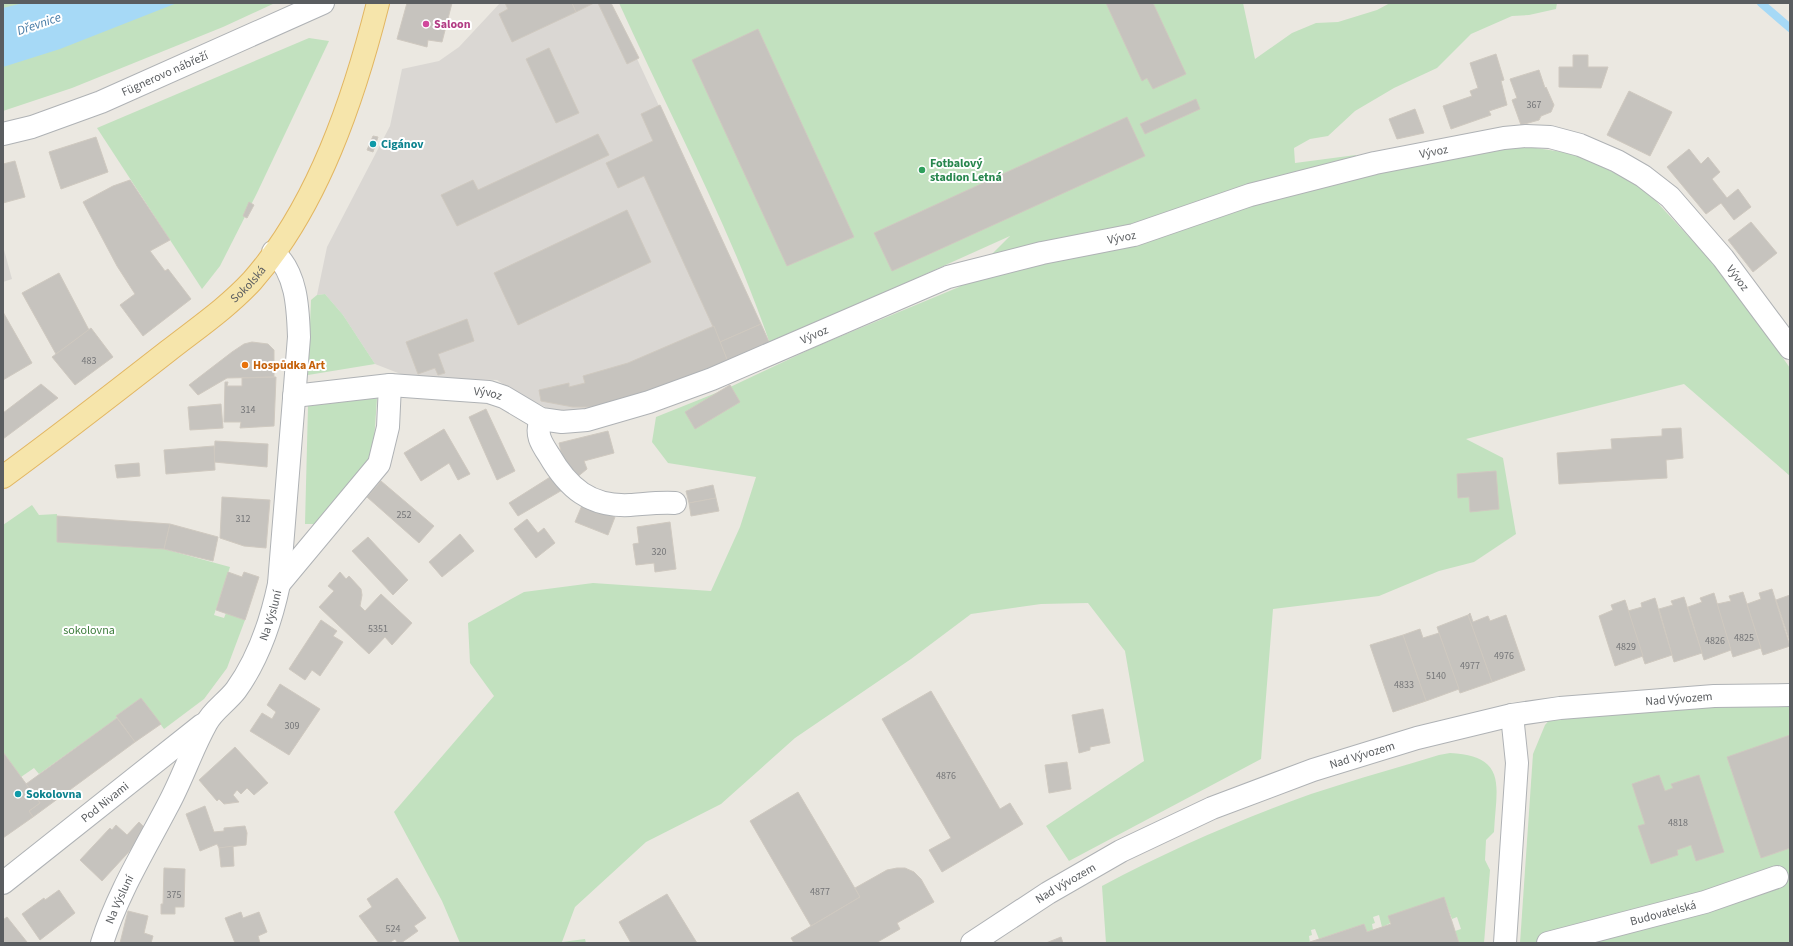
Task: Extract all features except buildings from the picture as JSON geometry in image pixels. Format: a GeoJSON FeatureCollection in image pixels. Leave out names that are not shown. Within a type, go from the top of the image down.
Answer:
{"type":"FeatureCollection","features":[{"type":"Feature","properties":{"kind":"main road","name":"Sokolská"},"geometry":{"type":"LineString","coordinates":[[3,477],[91,412],[236,297],[274,252],[297,216],[318,175],[342,119],[362,59],[378,3]]}},
{"type":"Feature","properties":{"kind":"street","name":"Fügnerovo nábřeží"},"geometry":{"type":"LineString","coordinates":[[3,134],[32,127],[100,102],[323,3]]}},
{"type":"Feature","properties":{"kind":"street","name":"Vývoz"},"geometry":{"type":"LineString","coordinates":[[294,396],[390,385],[489,392],[504,397],[542,419],[562,422],[587,420],[649,402],[712,379],[948,277],[1042,253],[1134,235],[1250,195],[1360,167],[1511,137],[1550,137],[1580,145],[1617,161],[1643,176],[1670,197],[1723,258],[1790,348]]}},
{"type":"Feature","properties":{"kind":"street","name":"Na Výsluní"},"geometry":{"type":"LineString","coordinates":[[102,943],[113,912],[168,805],[206,722],[235,690],[252,664],[273,610],[279,584],[299,337],[296,298],[288,271],[274,252]]}},
{"type":"Feature","properties":{"kind":"street"},"geometry":{"type":"LineString","coordinates":[[279,584],[379,464],[388,427],[390,385]]}},
{"type":"Feature","properties":{"kind":"street"},"geometry":{"type":"LineString","coordinates":[[542,419],[538,435],[542,445],[559,473],[570,485],[583,495],[599,502],[628,505],[661,502],[676,503]]}},
{"type":"Feature","properties":{"kind":"street","name":"Nad Vývozem"},"geometry":{"type":"LineString","coordinates":[[972,943],[1048,893],[1121,851],[1212,808],[1313,770],[1417,738],[1512,715],[1560,708],[1714,696],[1790,695]]}},
{"type":"Feature","properties":{"kind":"street"},"geometry":{"type":"LineString","coordinates":[[1505,943],[1517,763],[1512,715]]}},
{"type":"Feature","properties":{"kind":"street","name":"Pod Nivami"},"geometry":{"type":"LineString","coordinates":[[3,883],[206,722]]}},
{"type":"Feature","properties":{"kind":"street","name":"Budovatelská"},"geometry":{"type":"LineString","coordinates":[[1548,943],[1706,902],[1777,877]]}},
{"type":"Feature","properties":{"kind":"shaded area"},"geometry":{"type":"Polygon","coordinates":[[[500,3],[611,3],[770,344],[642,396],[562,415],[520,395],[497,380],[411,378],[375,364],[343,315],[325,294],[317,295],[327,247],[390,126],[402,69],[439,61],[459,47],[500,3]]]}},
{"type":"Feature","properties":{"kind":"shaded area"},"geometry":{"type":"Polygon","coordinates":[[[3,246],[12,279],[3,282],[3,246]]]}},
{"type":"Feature","properties":{"kind":"green space"},"geometry":{"type":"Polygon","coordinates":[[[3,3],[275,3],[223,27],[72,88],[3,111],[3,3]]]}},
{"type":"Feature","properties":{"kind":"green space"},"geometry":{"type":"Polygon","coordinates":[[[619,3],[1243,3],[1255,59],[1292,33],[1316,23],[1338,22],[1377,10],[1390,3],[1557,3],[1556,9],[1529,15],[1512,16],[1471,34],[1437,68],[1394,88],[1355,111],[1328,136],[1310,139],[1294,148],[1295,163],[1356,155],[1350,178],[1515,145],[1576,154],[1643,187],[1725,276],[1790,368],[1790,476],[1684,384],[1466,439],[1503,458],[1516,534],[1474,562],[1439,571],[1379,596],[1273,609],[1261,759],[1069,861],[1046,826],[1144,761],[1125,651],[1088,603],[1041,604],[971,614],[911,659],[795,738],[721,804],[646,842],[575,907],[562,942],[585,939],[586,943],[460,943],[442,901],[394,812],[494,696],[470,663],[468,623],[524,592],[593,583],[711,591],[740,527],[756,477],[668,463],[652,442],[656,417],[726,389],[815,347],[959,287],[1010,236],[770,344],[737,257],[718,214],[619,3]]]}},
{"type":"Feature","properties":{"kind":"green space"},"geometry":{"type":"Polygon","coordinates":[[[309,38],[329,41],[257,193],[220,266],[202,289],[97,128],[309,38]]]}},
{"type":"Feature","properties":{"kind":"green space"},"geometry":{"type":"Polygon","coordinates":[[[325,294],[343,315],[375,364],[308,375],[311,300],[317,295],[325,294]]]}},
{"type":"Feature","properties":{"kind":"green space"},"geometry":{"type":"Polygon","coordinates":[[[377,398],[373,457],[318,524],[305,524],[308,406],[377,398]]]}},
{"type":"Feature","properties":{"kind":"green space","name":"sokolovna"},"geometry":{"type":"Polygon","coordinates":[[[32,505],[39,515],[57,514],[57,541],[164,549],[230,567],[214,615],[224,618],[226,613],[245,620],[227,668],[204,699],[164,729],[141,698],[116,716],[117,718],[39,774],[34,768],[21,777],[3,752],[3,525],[32,505]]]}},
{"type":"Feature","properties":{"kind":"green space"},"geometry":{"type":"Polygon","coordinates":[[[1790,695],[1790,943],[1520,943],[1533,754],[1545,725],[1560,708],[1790,695]]]}},
{"type":"Feature","properties":{"kind":"green space"},"geometry":{"type":"Polygon","coordinates":[[[1450,753],[1469,755],[1482,760],[1490,768],[1495,777],[1497,788],[1494,832],[1486,840],[1485,860],[1490,870],[1484,943],[1459,943],[1455,931],[1461,929],[1457,917],[1452,919],[1444,898],[1382,927],[1379,915],[1373,917],[1375,923],[1372,924],[1373,930],[1367,932],[1364,924],[1319,939],[1315,929],[1311,930],[1312,935],[1309,936],[1310,943],[1106,943],[1102,886],[1179,848],[1284,804],[1343,784],[1450,753]]]}},
{"type":"Feature","properties":{"kind":"water","name":"Dřevnice"},"geometry":{"type":"Polygon","coordinates":[[[23,3],[177,3],[60,49],[3,67],[3,8],[23,3]]]}},
{"type":"Feature","properties":{"kind":"waterway"},"geometry":{"type":"LineString","coordinates":[[1761,3],[1790,28]]}},
{"type":"Feature","properties":{"kind":"place","name":"Saloon"},"geometry":{"type":"Point","coordinates":[426,24]}},
{"type":"Feature","properties":{"kind":"place","name":"Cigánov"},"geometry":{"type":"Point","coordinates":[373,144]}},
{"type":"Feature","properties":{"kind":"place","name":"Fotbalový stadion Letná"},"geometry":{"type":"Point","coordinates":[922,170]}},
{"type":"Feature","properties":{"kind":"place","name":"Hospůdka Art"},"geometry":{"type":"Point","coordinates":[245,365]}},
{"type":"Feature","properties":{"kind":"place","name":"Sokolovna"},"geometry":{"type":"Point","coordinates":[18,794]}}]}
